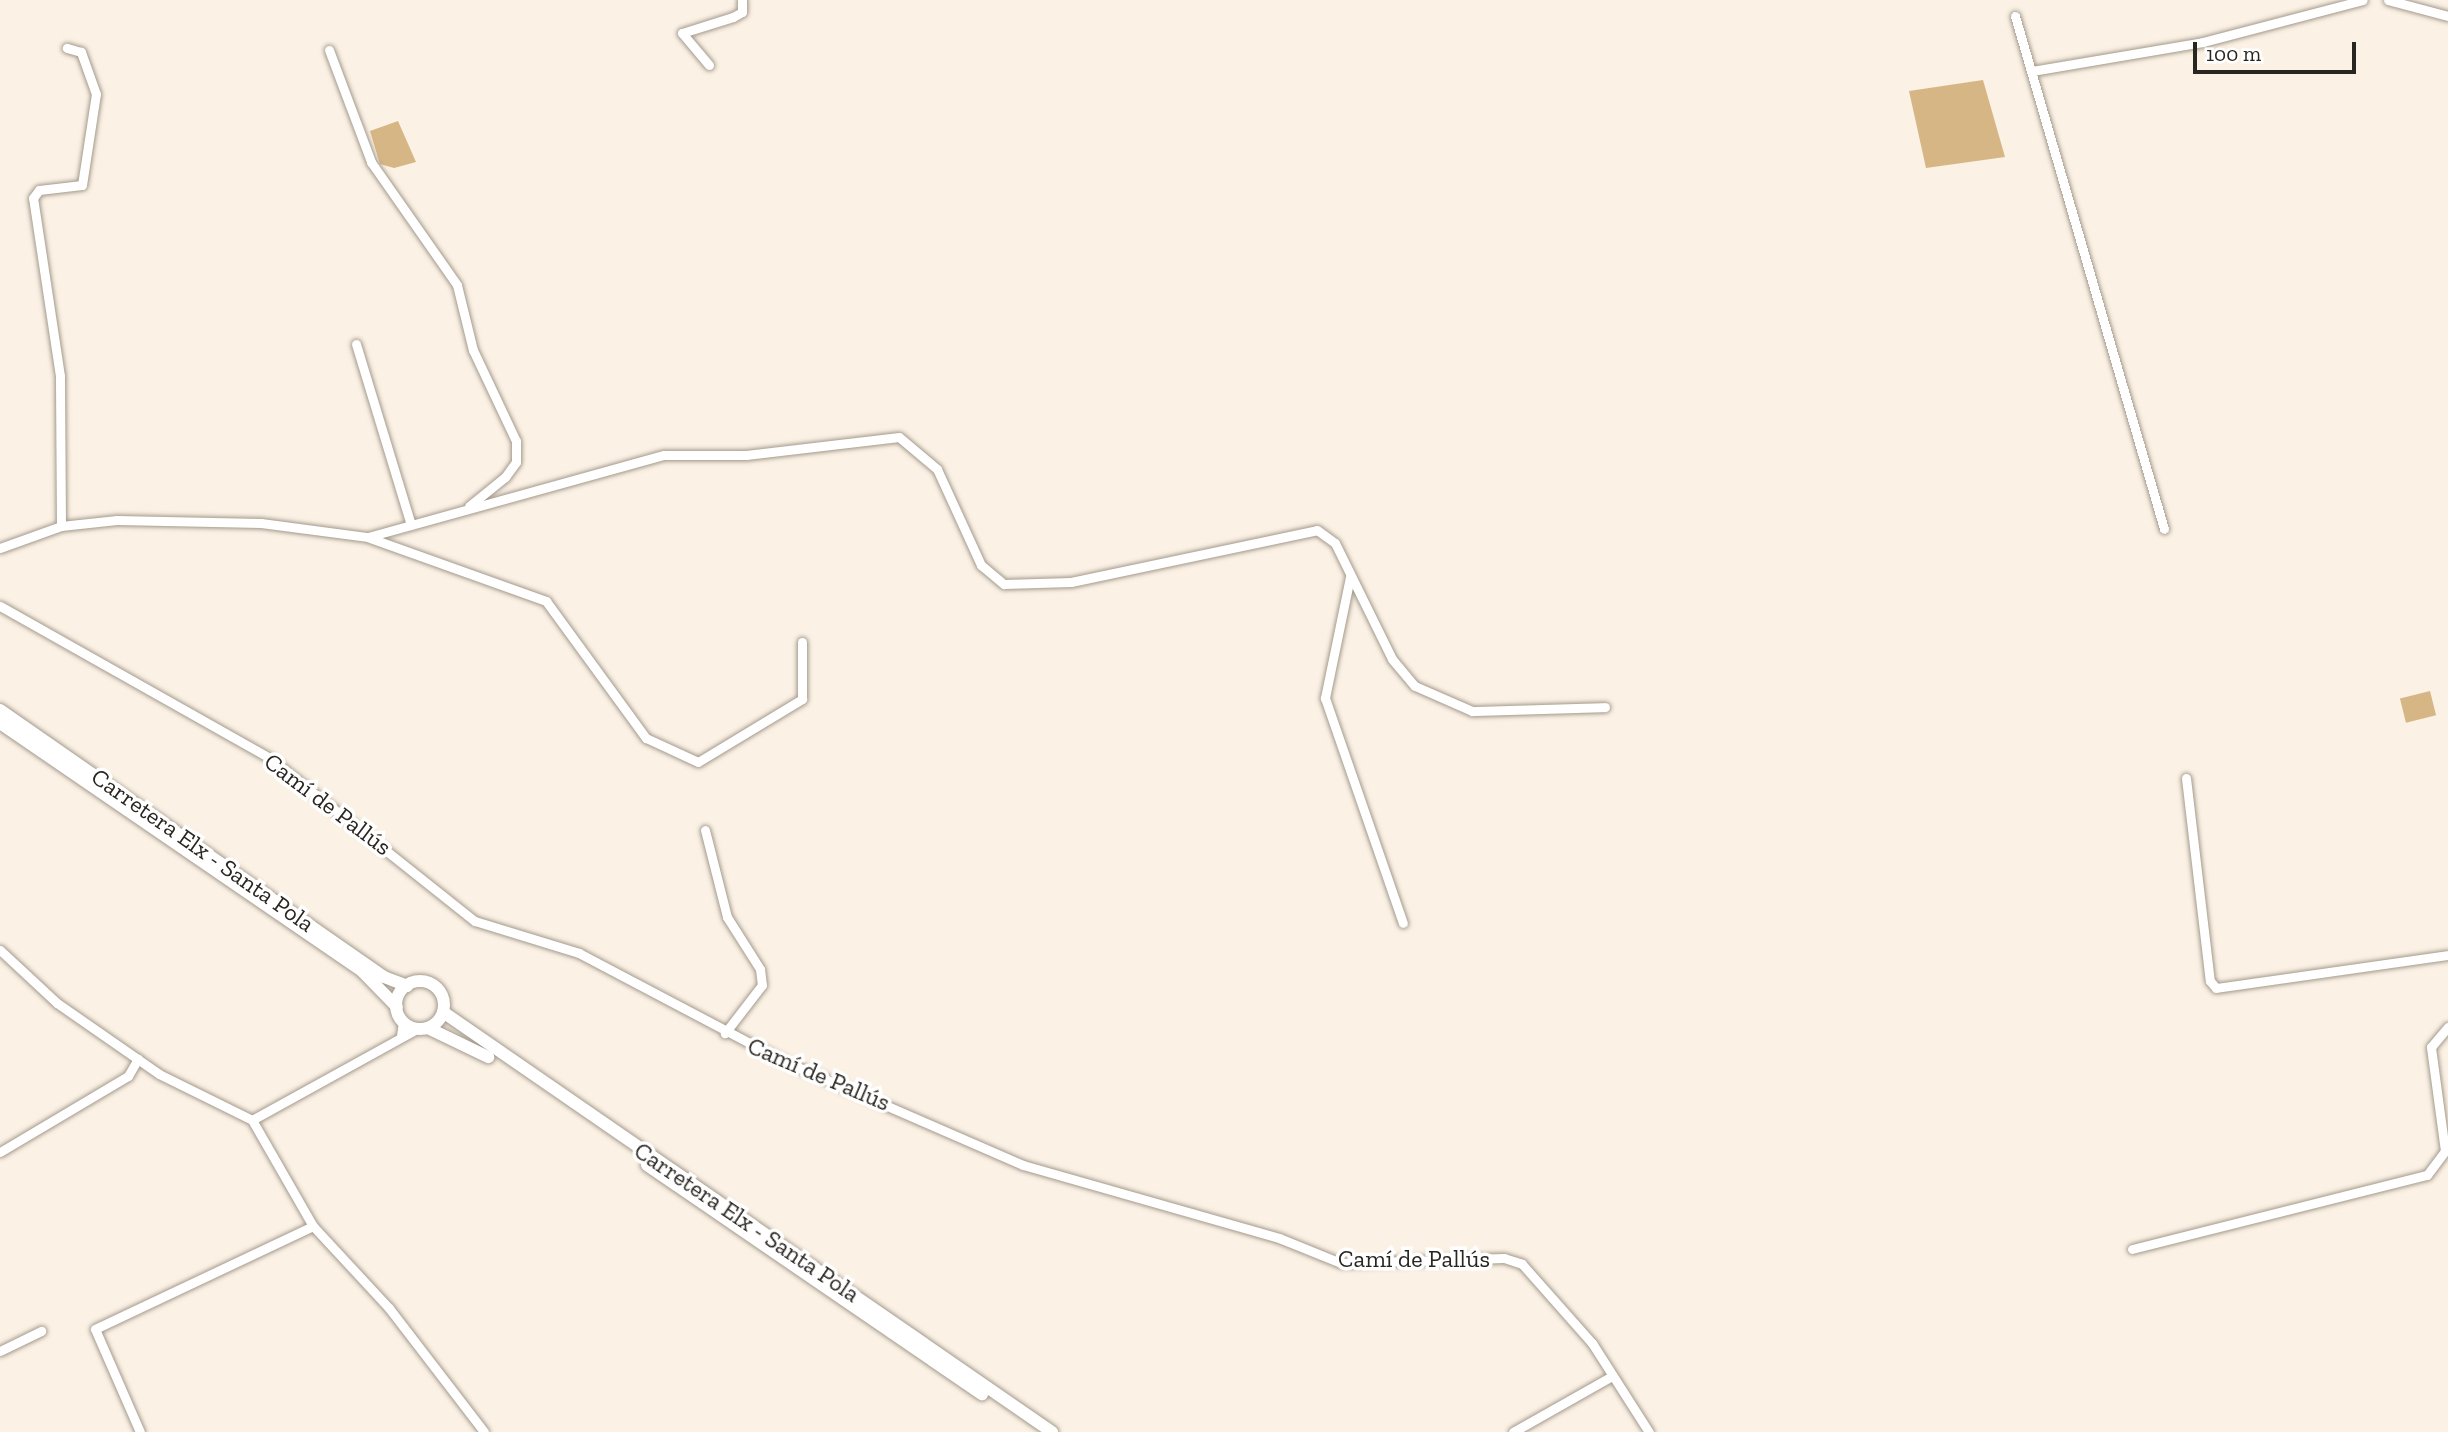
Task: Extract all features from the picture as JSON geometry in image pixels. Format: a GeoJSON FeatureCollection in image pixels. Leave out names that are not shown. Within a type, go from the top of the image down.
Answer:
{"type":"FeatureCollection","features":[{"type":"Feature","properties":{"kind":"main road","name":"Carretera Elx - Santa Pola"},"geometry":{"type":"LineString","coordinates":[[0,710],[384,978],[407,986]]}},
{"type":"Feature","properties":{"kind":"main road","name":"Carretera Elx - Santa Pola"},"geometry":{"type":"LineString","coordinates":[[0,723],[362,971],[397,1007]]}},
{"type":"Feature","properties":{"kind":"main road"},"geometry":{"type":"LineString","coordinates":[[407,986],[435,986],[443,1012],[423,1028],[403,1021],[397,1007],[407,986]]}},
{"type":"Feature","properties":{"kind":"main road","name":"Carretera Elx - Santa Pola"},"geometry":{"type":"LineString","coordinates":[[443,1012],[1052,1432]]}},
{"type":"Feature","properties":{"kind":"main road","name":"Carretera Elx - Santa Pola"},"geometry":{"type":"LineString","coordinates":[[423,1028],[480,1051],[1038,1432]]}},
{"type":"Feature","properties":{"kind":"street"},"geometry":{"type":"LineString","coordinates":[[709,65],[682,33],[733,17],[742,12],[742,0]]}},
{"type":"Feature","properties":{"kind":"street"},"geometry":{"type":"LineString","coordinates":[[2032,71],[2203,42],[2363,0]]}},
{"type":"Feature","properties":{"kind":"street"},"geometry":{"type":"LineString","coordinates":[[2388,0],[2448,16]]}},
{"type":"Feature","properties":{"kind":"street"},"geometry":{"type":"LineString","coordinates":[[2015,16],[2164,529]]}},
{"type":"Feature","properties":{"kind":"street"},"geometry":{"type":"LineString","coordinates":[[61,526],[60,376],[33,198],[39,190],[82,185],[96,94],[81,52],[67,48]]}},
{"type":"Feature","properties":{"kind":"street"},"geometry":{"type":"LineString","coordinates":[[329,50],[370,162],[457,285],[473,349],[516,441],[516,462],[505,477],[465,509]]}},
{"type":"Feature","properties":{"kind":"street"},"geometry":{"type":"LineString","coordinates":[[356,344],[411,525]]}},
{"type":"Feature","properties":{"kind":"street"},"geometry":{"type":"LineString","coordinates":[[368,537],[465,509],[551,492],[664,455],[746,455],[899,437],[937,469],[981,565],[1004,584],[1071,582],[1317,530],[1335,543],[1392,659],[1415,686],[1441,701],[1498,713],[1605,707]]}},
{"type":"Feature","properties":{"kind":"street"},"geometry":{"type":"LineString","coordinates":[[0,548],[61,526],[173,519],[368,537],[415,549],[547,601],[646,738],[698,762],[802,699],[803,642]]}},
{"type":"Feature","properties":{"kind":"street"},"geometry":{"type":"LineString","coordinates":[[1350,576],[1325,698],[1403,923]]}},
{"type":"Feature","properties":{"kind":"street","name":"Camí de Pallús"},"geometry":{"type":"LineString","coordinates":[[0,606],[271,759],[475,921],[579,953],[725,1033],[1023,1165],[1279,1238],[1314,1256],[1340,1263],[1504,1258],[1522,1264],[1542,1280],[1649,1432]]}},
{"type":"Feature","properties":{"kind":"street"},"geometry":{"type":"LineString","coordinates":[[2186,778],[2210,981],[2216,988],[2448,955]]}},
{"type":"Feature","properties":{"kind":"street"},"geometry":{"type":"LineString","coordinates":[[705,830],[727,917],[760,969],[762,985],[725,1033]]}},
{"type":"Feature","properties":{"kind":"street"},"geometry":{"type":"LineString","coordinates":[[0,950],[57,1003],[138,1059],[252,1119],[313,1226],[389,1307],[484,1432]]}},
{"type":"Feature","properties":{"kind":"street"},"geometry":{"type":"LineString","coordinates":[[401,1036],[403,1021]]}},
{"type":"Feature","properties":{"kind":"street"},"geometry":{"type":"LineString","coordinates":[[2132,1249],[2427,1175],[2445,1152],[2431,1047],[2448,1027]]}},
{"type":"Feature","properties":{"kind":"street"},"geometry":{"type":"LineString","coordinates":[[252,1119],[401,1036],[423,1028]]}},
{"type":"Feature","properties":{"kind":"street"},"geometry":{"type":"LineString","coordinates":[[0,1152],[128,1076],[138,1059]]}},
{"type":"Feature","properties":{"kind":"street"},"geometry":{"type":"LineString","coordinates":[[140,1432],[95,1329],[313,1226]]}},
{"type":"Feature","properties":{"kind":"street"},"geometry":{"type":"LineString","coordinates":[[0,1351],[41,1331]]}},
{"type":"Feature","properties":{"kind":"street"},"geometry":{"type":"LineString","coordinates":[[1513,1432],[1612,1376]]}},
{"type":"Feature","properties":{"kind":"shaded area"},"geometry":{"type":"Polygon","coordinates":[[[1983,80],[2005,157],[1926,168],[1909,91],[1983,80]]]}},
{"type":"Feature","properties":{"kind":"shaded area"},"geometry":{"type":"Polygon","coordinates":[[[398,121],[416,162],[394,168],[380,164],[370,131],[398,121]]]}},
{"type":"Feature","properties":{"kind":"shaded area"},"geometry":{"type":"Polygon","coordinates":[[[2430,691],[2436,715],[2406,723],[2400,698],[2430,691]]]}}]}
